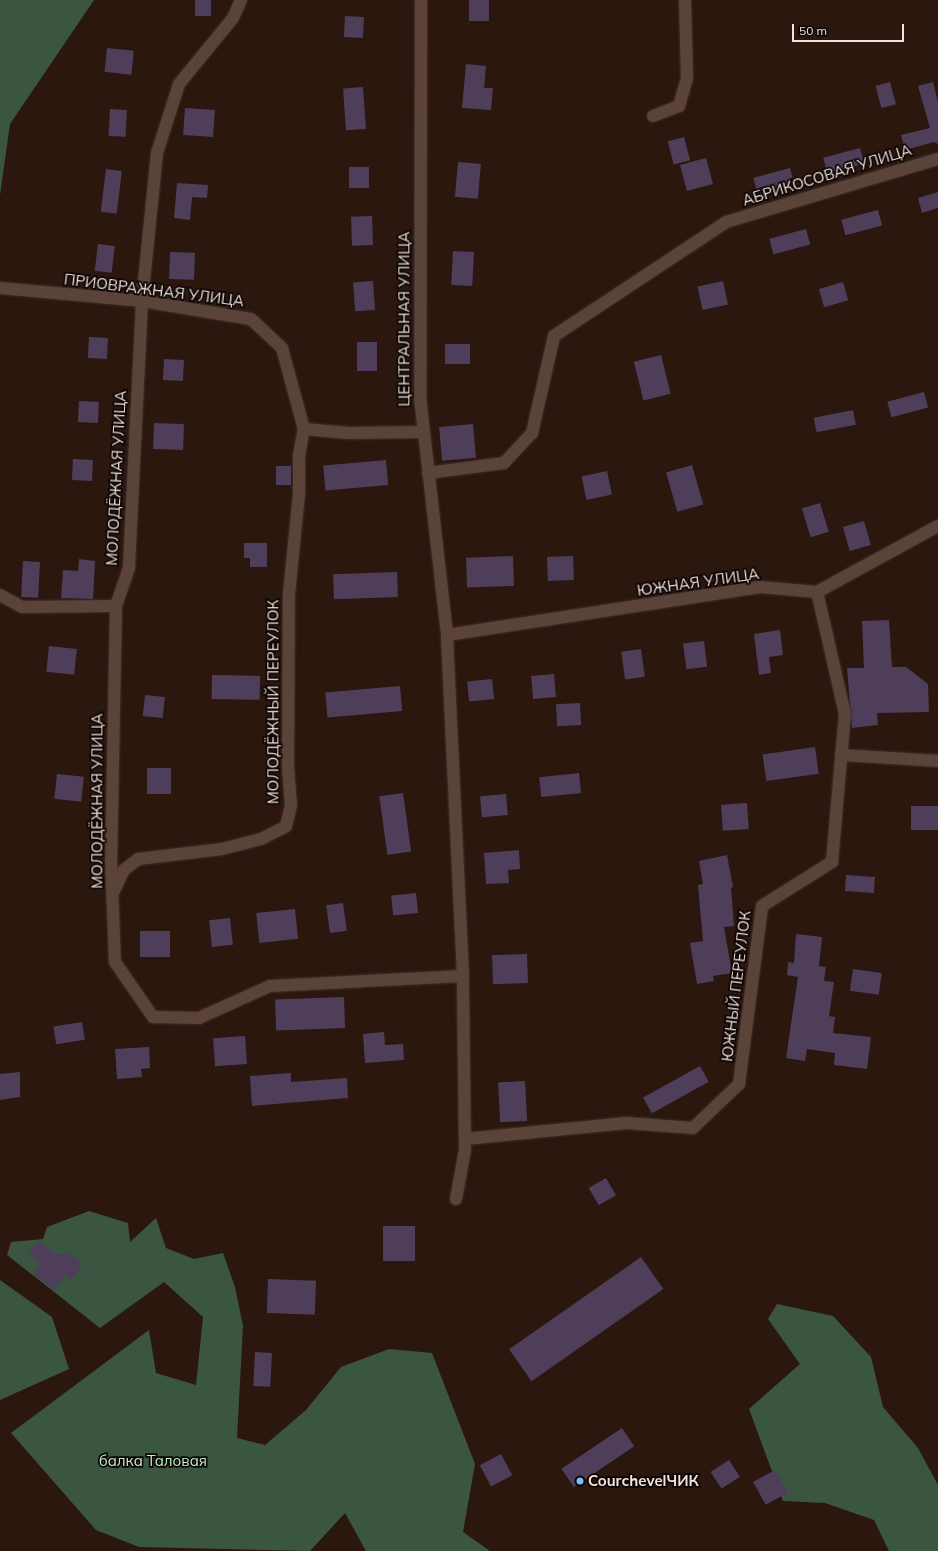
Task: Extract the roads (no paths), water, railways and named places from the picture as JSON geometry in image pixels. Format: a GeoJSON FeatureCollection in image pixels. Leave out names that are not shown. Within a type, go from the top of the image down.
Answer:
{"type":"FeatureCollection","features":[{"type":"Feature","properties":{"kind":"street","name":"МОЛОДЁЖНАЯ УЛИЦА"},"geometry":{"type":"LineString","coordinates":[[241,0],[233,18],[179,84],[157,153],[142,301],[129,568],[116,606],[112,894],[115,962],[153,1017],[199,1018],[270,986],[463,976]]}},
{"type":"Feature","properties":{"kind":"street","name":"ЦЕНТРАЛЬНАЯ УЛИЦА"},"geometry":{"type":"LineString","coordinates":[[421,0],[422,432],[447,636],[463,976],[465,1150],[456,1199]]}},
{"type":"Feature","properties":{"kind":"street"},"geometry":{"type":"LineString","coordinates":[[653,116],[679,106],[687,78],[685,0]]}},
{"type":"Feature","properties":{"kind":"street","name":"АБРИКОСОВАЯ УЛИЦА"},"geometry":{"type":"LineString","coordinates":[[428,473],[504,463],[532,433],[554,336],[726,222],[938,158]]}},
{"type":"Feature","properties":{"kind":"street","name":"ПРИОВРАЖНАЯ УЛИЦА"},"geometry":{"type":"LineString","coordinates":[[0,288],[142,301],[251,319],[282,348],[304,429]]}},
{"type":"Feature","properties":{"kind":"street"},"geometry":{"type":"LineString","coordinates":[[304,429],[349,433],[422,432]]}},
{"type":"Feature","properties":{"kind":"street","name":"МОЛОДЁЖНЫЙ ПЕРЕУЛОК"},"geometry":{"type":"LineString","coordinates":[[112,894],[124,870],[138,859],[222,849],[261,839],[286,826],[292,806],[288,766],[289,594],[300,494],[299,456],[304,429]]}},
{"type":"Feature","properties":{"kind":"street"},"geometry":{"type":"LineString","coordinates":[[817,592],[938,526]]}},
{"type":"Feature","properties":{"kind":"street","name":"ЮЖНАЯ УЛИЦА"},"geometry":{"type":"LineString","coordinates":[[447,636],[760,588],[817,592]]}},
{"type":"Feature","properties":{"kind":"street","name":"ЮЖНЫЙ ПЕРЕУЛОК"},"geometry":{"type":"LineString","coordinates":[[465,1139],[626,1123],[693,1128],[739,1084],[762,906],[832,862],[845,714],[817,592]]}},
{"type":"Feature","properties":{"kind":"street"},"geometry":{"type":"LineString","coordinates":[[0,596],[22,607],[116,606]]}},
{"type":"Feature","properties":{"kind":"street"},"geometry":{"type":"LineString","coordinates":[[841,755],[938,762]]}},
{"type":"Feature","properties":{"kind":"place","name":"CourсhevelЧИК"},"geometry":{"type":"Point","coordinates":[580,1481]}},
{"type":"Feature","properties":{"kind":"park label","name":"балка Таловая"},"geometry":{"type":"Point","coordinates":[153,1461]}}]}
